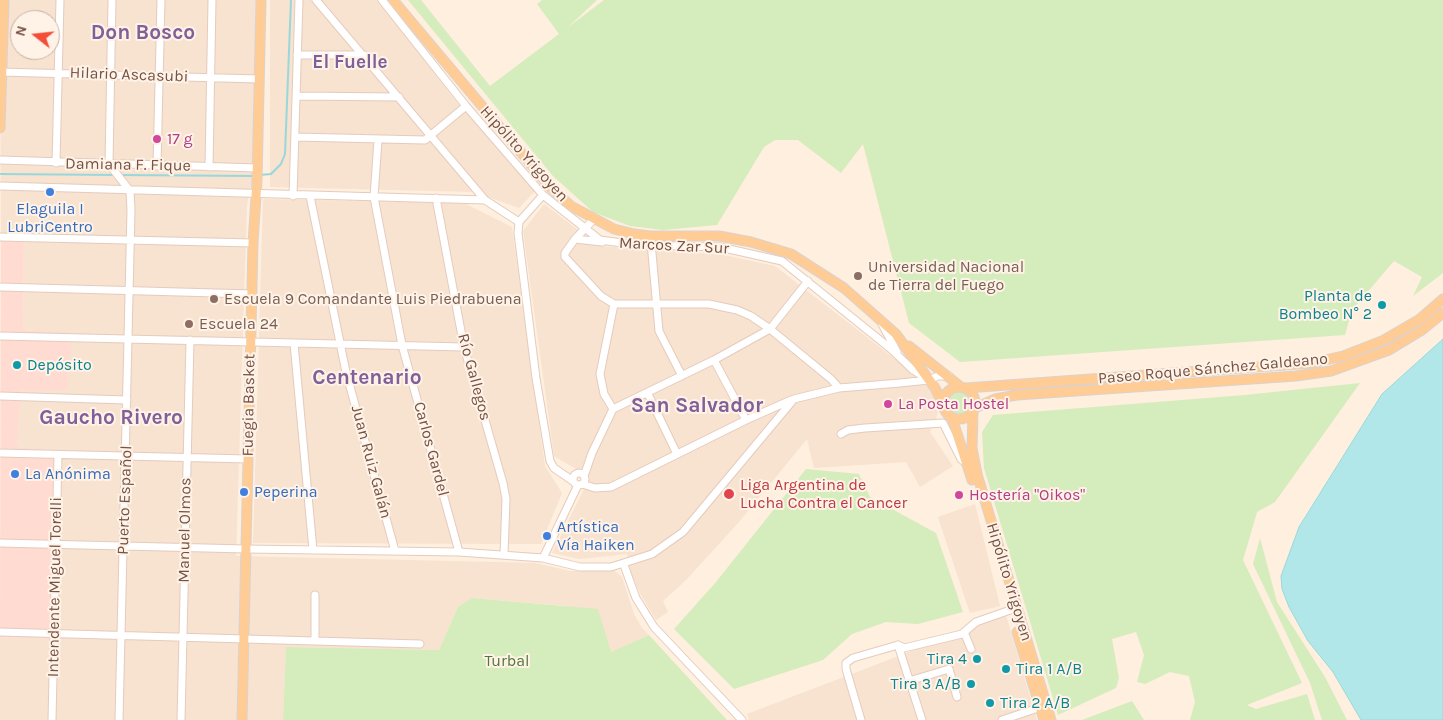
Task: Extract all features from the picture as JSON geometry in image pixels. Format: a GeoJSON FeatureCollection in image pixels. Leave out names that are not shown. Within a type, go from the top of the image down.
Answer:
{"type":"FeatureCollection","features":[{"type":"Feature","properties":{"kind":"main road"},"geometry":{"type":"LineString","coordinates":[[0,128],[4,0]]}},
{"type":"Feature","properties":{"kind":"main road","name":"Fuegia Basket"},"geometry":{"type":"LineString","coordinates":[[242,720],[250,341],[254,194],[257,181],[261,0]]}},
{"type":"Feature","properties":{"kind":"main road","name":"Hipólito Yrigoyen"},"geometry":{"type":"LineString","coordinates":[[393,0],[550,187],[571,206],[593,220],[614,229],[650,236],[720,236],[765,245],[791,254],[829,277],[879,317],[903,342],[943,404]]}},
{"type":"Feature","properties":{"kind":"main road","name":"Paseo Roque Sánchez Galdeano"},"geometry":{"type":"LineString","coordinates":[[964,387],[1295,365],[1343,356],[1402,331],[1443,299]]}},
{"type":"Feature","properties":{"kind":"main road","name":"Paseo Roque Sánchez Galdeano"},"geometry":{"type":"LineString","coordinates":[[974,411],[996,399],[1017,395],[1315,374],[1346,367],[1398,346],[1443,313]]}},
{"type":"Feature","properties":{"kind":"main road","name":"Hipólito Yrigoyen"},"geometry":{"type":"LineString","coordinates":[[903,342],[964,387]]}},
{"type":"Feature","properties":{"kind":"main road"},"geometry":{"type":"LineString","coordinates":[[1343,356],[1346,367]]}},
{"type":"Feature","properties":{"kind":"main road"},"geometry":{"type":"LineString","coordinates":[[1142,376],[1142,386]]}},
{"type":"Feature","properties":{"kind":"main road"},"geometry":{"type":"LineString","coordinates":[[964,387],[975,399],[974,411],[961,420],[948,419],[943,404],[946,393],[950,389],[964,387]]}},
{"type":"Feature","properties":{"kind":"main road","name":"Hipólito Yrigoyen"},"geometry":{"type":"LineString","coordinates":[[974,411],[972,448],[976,474],[1013,609]]}},
{"type":"Feature","properties":{"kind":"main road","name":"Hipólito Yrigoyen"},"geometry":{"type":"LineString","coordinates":[[948,419],[968,465],[1044,706],[1051,720]]}},
{"type":"Feature","properties":{"kind":"main road","name":"Hipólito Yrigoyen"},"geometry":{"type":"LineString","coordinates":[[1044,706],[1044,720]]}},
{"type":"Feature","properties":{"kind":"street"},"geometry":{"type":"LineString","coordinates":[[56,163],[60,0]]}},
{"type":"Feature","properties":{"kind":"street"},"geometry":{"type":"LineString","coordinates":[[112,0],[109,164],[130,191]]}},
{"type":"Feature","properties":{"kind":"street"},"geometry":{"type":"LineString","coordinates":[[157,166],[162,0]]}},
{"type":"Feature","properties":{"kind":"street"},"geometry":{"type":"LineString","coordinates":[[209,167],[212,0]]}},
{"type":"Feature","properties":{"kind":"street"},"geometry":{"type":"LineString","coordinates":[[293,196],[299,0]]}},
{"type":"Feature","properties":{"kind":"street"},"geometry":{"type":"LineString","coordinates":[[316,0],[485,200],[519,222]]}},
{"type":"Feature","properties":{"kind":"street","name":"Marcos Zar Sur"},"geometry":{"type":"LineString","coordinates":[[382,0],[466,106],[543,195],[585,229],[606,242],[652,246],[705,246],[741,250],[782,261],[899,355],[913,370],[929,380]]}},
{"type":"Feature","properties":{"kind":"street"},"geometry":{"type":"LineString","coordinates":[[297,55],[364,55]]}},
{"type":"Feature","properties":{"kind":"street","name":"Hilario Ascasubi"},"geometry":{"type":"LineString","coordinates":[[1,72],[259,79]]}},
{"type":"Feature","properties":{"kind":"street"},"geometry":{"type":"LineString","coordinates":[[296,96],[399,97]]}},
{"type":"Feature","properties":{"kind":"street"},"geometry":{"type":"LineString","coordinates":[[295,137],[420,141],[432,136],[466,106]]}},
{"type":"Feature","properties":{"kind":"street","name":"Carlos Gardel"},"geometry":{"type":"LineString","coordinates":[[378,140],[374,197],[402,345],[459,552]]}},
{"type":"Feature","properties":{"kind":"street","name":"Damiana F. Fique"},"geometry":{"type":"LineString","coordinates":[[0,160],[257,168]]}},
{"type":"Feature","properties":{"kind":"street"},"geometry":{"type":"LineString","coordinates":[[0,186],[293,196],[485,200]]}},
{"type":"Feature","properties":{"kind":"street","name":"Puerto Español"},"geometry":{"type":"LineString","coordinates":[[119,720],[129,339],[130,191]]}},
{"type":"Feature","properties":{"kind":"street"},"geometry":{"type":"LineString","coordinates":[[543,195],[519,222],[518,233],[536,378],[550,461],[554,468],[595,488],[612,487],[746,420],[794,399],[838,388],[929,380],[938,376],[949,376]]}},
{"type":"Feature","properties":{"kind":"street","name":"Juan Ruiz Galán"},"geometry":{"type":"LineString","coordinates":[[310,196],[339,344],[395,551]]}},
{"type":"Feature","properties":{"kind":"street","name":"Río Gallegos"},"geometry":{"type":"LineString","coordinates":[[436,198],[464,346],[503,483],[506,500],[504,555]]}},
{"type":"Feature","properties":{"kind":"street"},"geometry":{"type":"LineString","coordinates":[[593,220],[575,239],[566,252],[567,261],[601,296],[614,304],[724,306],[751,316],[770,329],[831,379],[838,388]]}},
{"type":"Feature","properties":{"kind":"street"},"geometry":{"type":"LineString","coordinates":[[650,236],[659,331],[682,376]]}},
{"type":"Feature","properties":{"kind":"street"},"geometry":{"type":"LineString","coordinates":[[0,237],[253,243]]}},
{"type":"Feature","properties":{"kind":"street"},"geometry":{"type":"LineString","coordinates":[[575,239],[606,242]]}},
{"type":"Feature","properties":{"kind":"street"},"geometry":{"type":"LineString","coordinates":[[543,558],[613,409],[648,394],[770,329],[808,281]]}},
{"type":"Feature","properties":{"kind":"street"},"geometry":{"type":"LineString","coordinates":[[0,287],[252,294]]}},
{"type":"Feature","properties":{"kind":"street"},"geometry":{"type":"LineString","coordinates":[[613,409],[604,394],[600,374],[614,304]]}},
{"type":"Feature","properties":{"kind":"street"},"geometry":{"type":"LineString","coordinates":[[879,317],[899,355]]}},
{"type":"Feature","properties":{"kind":"street"},"geometry":{"type":"LineString","coordinates":[[0,336],[464,346]]}},
{"type":"Feature","properties":{"kind":"street","name":"Manuel Olmos"},"geometry":{"type":"LineString","coordinates":[[181,720],[190,340]]}},
{"type":"Feature","properties":{"kind":"street"},"geometry":{"type":"LineString","coordinates":[[294,343],[313,550]]}},
{"type":"Feature","properties":{"kind":"street"},"geometry":{"type":"LineString","coordinates":[[714,360],[746,420]]}},
{"type":"Feature","properties":{"kind":"street"},"geometry":{"type":"LineString","coordinates":[[908,382],[913,375],[913,370]]}},
{"type":"Feature","properties":{"kind":"street"},"geometry":{"type":"LineString","coordinates":[[648,394],[678,454]]}},
{"type":"Feature","properties":{"kind":"street"},"geometry":{"type":"LineString","coordinates":[[0,396],[127,400]]}},
{"type":"Feature","properties":{"kind":"street"},"geometry":{"type":"LineString","coordinates":[[0,543],[459,552],[543,558],[595,569],[624,565],[652,554],[683,532],[794,399]]}},
{"type":"Feature","properties":{"kind":"street"},"geometry":{"type":"LineString","coordinates":[[841,434],[848,430],[948,419]]}},
{"type":"Feature","properties":{"kind":"street"},"geometry":{"type":"LineString","coordinates":[[0,453],[248,459]]}},
{"type":"Feature","properties":{"kind":"street","name":"Intendente Miguel Torelli"},"geometry":{"type":"LineString","coordinates":[[52,720],[58,455]]}},
{"type":"Feature","properties":{"kind":"street"},"geometry":{"type":"LineString","coordinates":[[624,565],[636,598],[654,627],[742,720]]}},
{"type":"Feature","properties":{"kind":"street"},"geometry":{"type":"LineString","coordinates":[[315,595],[315,641]]}},
{"type":"Feature","properties":{"kind":"street"},"geometry":{"type":"LineString","coordinates":[[861,720],[846,669],[846,663],[853,658],[898,645],[904,648],[963,633],[976,622],[1013,609]]}},
{"type":"Feature","properties":{"kind":"street"},"geometry":{"type":"LineString","coordinates":[[0,632],[420,644]]}},
{"type":"Feature","properties":{"kind":"street"},"geometry":{"type":"LineString","coordinates":[[963,633],[970,649]]}},
{"type":"Feature","properties":{"kind":"street"},"geometry":{"type":"LineString","coordinates":[[898,645],[922,720]]}},
{"type":"Feature","properties":{"kind":"street"},"geometry":{"type":"LineString","coordinates":[[909,681],[949,669],[957,697]]}},
{"type":"Feature","properties":{"kind":"street"},"geometry":{"type":"LineString","coordinates":[[1002,720],[1044,706]]}},
{"type":"Feature","properties":{"kind":"shaded area"},"geometry":{"type":"Polygon","coordinates":[[[0,0],[256,0],[252,180],[247,205],[236,556],[535,563],[570,571],[615,571],[622,577],[634,614],[642,628],[649,635],[611,652],[568,606],[472,598],[458,607],[439,650],[286,647],[283,720],[0,720],[0,637],[56,639],[61,451],[17,447],[21,390],[33,390],[72,334],[23,330],[24,234],[1,233],[0,0]]]}},
{"type":"Feature","properties":{"kind":"shaded area","name":"El Fuelle"},"geometry":{"type":"Polygon","coordinates":[[[270,0],[379,0],[454,99],[535,191],[519,208],[474,192],[270,187],[270,0]]]}},
{"type":"Feature","properties":{"kind":"shaded area","name":"Centenario"},"geometry":{"type":"Polygon","coordinates":[[[263,199],[464,203],[512,227],[545,466],[562,493],[541,544],[253,543],[263,199]]]}},
{"type":"Feature","properties":{"kind":"shaded area","name":"San Salvador"},"geometry":{"type":"Polygon","coordinates":[[[544,204],[599,246],[724,255],[775,266],[904,366],[932,391],[938,413],[930,432],[953,466],[920,487],[906,462],[814,468],[807,439],[739,522],[686,580],[663,601],[668,612],[656,620],[641,595],[629,569],[627,554],[580,559],[552,553],[590,477],[554,456],[523,231],[544,204]]]}},
{"type":"Feature","properties":{"kind":"shaded area"},"geometry":{"type":"Polygon","coordinates":[[[1,233],[24,234],[23,330],[72,333],[67,390],[21,390],[17,447],[61,451],[57,639],[0,637],[1,233]]]}},
{"type":"Feature","properties":{"kind":"shaded area"},"geometry":{"type":"Polygon","coordinates":[[[975,504],[1000,606],[970,613],[938,517],[975,504]]]}},
{"type":"Feature","properties":{"kind":"shaded area"},"geometry":{"type":"Polygon","coordinates":[[[1006,615],[1037,720],[749,720],[747,714],[1006,615]]]}},
{"type":"Feature","properties":{"kind":"green space"},"geometry":{"type":"Polygon","coordinates":[[[408,0],[421,0],[490,86],[559,34],[537,4],[542,0],[597,0],[567,28],[604,0],[1443,0],[1443,273],[1413,296],[1422,277],[1394,261],[1352,310],[1345,335],[960,362],[909,323],[863,144],[841,173],[798,140],[775,140],[764,147],[717,225],[663,230],[630,226],[593,212],[553,176],[408,0]]]}},
{"type":"Feature","properties":{"kind":"green space"},"geometry":{"type":"Polygon","coordinates":[[[1360,383],[1275,502],[1257,512],[1243,560],[1302,683],[1247,705],[1256,709],[1307,694],[1315,720],[1190,720],[1195,702],[1189,676],[1170,672],[1145,684],[1137,682],[1144,655],[1136,632],[1112,639],[1119,678],[1116,688],[1058,715],[984,468],[982,432],[993,415],[1245,395],[1360,383]]]}},
{"type":"Feature","properties":{"kind":"green space"},"geometry":{"type":"Polygon","coordinates":[[[959,390],[968,394],[972,403],[968,412],[959,416],[950,412],[946,403],[950,394],[959,390]]]}},
{"type":"Feature","properties":{"kind":"green space"},"geometry":{"type":"Polygon","coordinates":[[[806,469],[859,474],[870,497],[936,533],[963,612],[918,624],[886,622],[852,634],[823,660],[734,689],[674,629],[716,582],[806,469]]]}},
{"type":"Feature","properties":{"kind":"green space"},"geometry":{"type":"Polygon","coordinates":[[[1260,538],[1277,602],[1325,677],[1347,720],[1322,720],[1310,683],[1253,564],[1260,538]]]}},
{"type":"Feature","properties":{"kind":"green space","name":"Turbal"},"geometry":{"type":"Polygon","coordinates":[[[472,598],[598,609],[611,652],[649,635],[727,720],[283,720],[286,647],[439,650],[458,607],[472,598]]]}},
{"type":"Feature","properties":{"kind":"green space"},"geometry":{"type":"Polygon","coordinates":[[[1132,701],[1144,720],[1082,720],[1132,701]]]}},
{"type":"Feature","properties":{"kind":"water"},"geometry":{"type":"Polygon","coordinates":[[[1443,339],[1443,720],[1361,720],[1333,672],[1308,641],[1289,607],[1282,589],[1281,576],[1299,527],[1382,394],[1443,339]]]}},
{"type":"Feature","properties":{"kind":"waterway"},"geometry":{"type":"LineString","coordinates":[[260,175],[271,174],[281,164],[285,154],[291,0]]}},
{"type":"Feature","properties":{"kind":"waterway"},"geometry":{"type":"LineString","coordinates":[[0,174],[115,175]]}},
{"type":"Feature","properties":{"kind":"waterway"},"geometry":{"type":"LineString","coordinates":[[120,175],[255,176]]}},
{"type":"Feature","properties":{"kind":"place","name":"17 g"},"geometry":{"type":"Point","coordinates":[157,139]}},
{"type":"Feature","properties":{"kind":"place","name":"Elaguila I LubriCentro"},"geometry":{"type":"Point","coordinates":[50,192]}},
{"type":"Feature","properties":{"kind":"place","name":"Universidad Nacional de Tierra del Fuego"},"geometry":{"type":"Point","coordinates":[858,276]}},
{"type":"Feature","properties":{"kind":"place","name":"Escuela 9 Comandante Luis Piedrabuena"},"geometry":{"type":"Point","coordinates":[214,299]}},
{"type":"Feature","properties":{"kind":"place","name":"Planta de Bombeo N° 2"},"geometry":{"type":"Point","coordinates":[1382,305]}},
{"type":"Feature","properties":{"kind":"place","name":"Escuela 24"},"geometry":{"type":"Point","coordinates":[189,324]}},
{"type":"Feature","properties":{"kind":"place","name":"Depósito"},"geometry":{"type":"Point","coordinates":[17,365]}},
{"type":"Feature","properties":{"kind":"place","name":"La Posta Hostel"},"geometry":{"type":"Point","coordinates":[888,404]}},
{"type":"Feature","properties":{"kind":"place","name":"La Anónima"},"geometry":{"type":"Point","coordinates":[15,474]}},
{"type":"Feature","properties":{"kind":"place","name":"Peperina"},"geometry":{"type":"Point","coordinates":[244,492]}},
{"type":"Feature","properties":{"kind":"place","name":"Liga Argentina de Lucha Contra el Cancer"},"geometry":{"type":"Point","coordinates":[729,494]}},
{"type":"Feature","properties":{"kind":"place","name":"Hostería \"Oikos\""},"geometry":{"type":"Point","coordinates":[959,495]}},
{"type":"Feature","properties":{"kind":"place","name":"Artística Vía Haiken"},"geometry":{"type":"Point","coordinates":[547,536]}},
{"type":"Feature","properties":{"kind":"place","name":"Tira 4"},"geometry":{"type":"Point","coordinates":[977,659]}},
{"type":"Feature","properties":{"kind":"place","name":"Tira 1 A/B"},"geometry":{"type":"Point","coordinates":[1006,669]}},
{"type":"Feature","properties":{"kind":"place","name":"Tira 3 A/B"},"geometry":{"type":"Point","coordinates":[971,684]}},
{"type":"Feature","properties":{"kind":"place","name":"Tira 2 A/B"},"geometry":{"type":"Point","coordinates":[990,703]}},
{"type":"Feature","properties":{"kind":"district","name":"Don Bosco"},"geometry":{"type":"Point","coordinates":[143,33]}},
{"type":"Feature","properties":{"kind":"district","name":"El Fuelle"},"geometry":{"type":"Point","coordinates":[350,63]}},
{"type":"Feature","properties":{"kind":"district","name":"Centenario"},"geometry":{"type":"Point","coordinates":[367,378]}},
{"type":"Feature","properties":{"kind":"district","name":"San Salvador"},"geometry":{"type":"Point","coordinates":[697,406]}},
{"type":"Feature","properties":{"kind":"district","name":"Gaucho Rivero"},"geometry":{"type":"Point","coordinates":[111,418]}}]}
